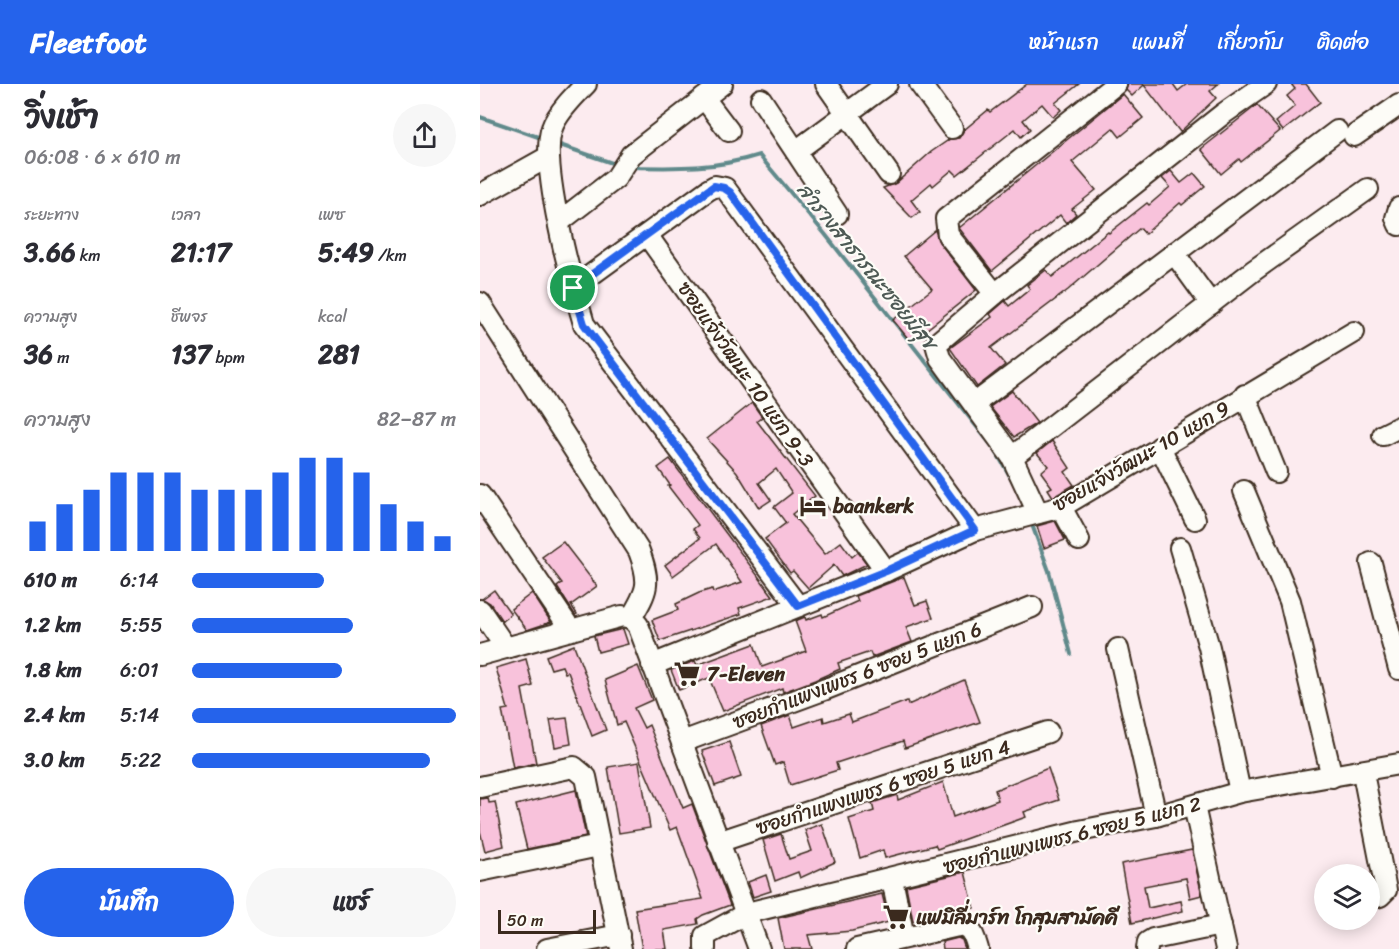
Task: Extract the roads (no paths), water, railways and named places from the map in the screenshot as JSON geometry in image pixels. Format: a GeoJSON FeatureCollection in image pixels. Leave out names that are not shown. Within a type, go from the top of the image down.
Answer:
{"type":"FeatureCollection","features":[{"type":"Feature","properties":{"kind":"street"},"geometry":{"type":"LineString","coordinates":[[586,84],[552,127],[548,154],[573,288],[584,324],[798,606]]}},
{"type":"Feature","properties":{"kind":"street"},"geometry":{"type":"LineString","coordinates":[[560,222],[722,84]]}},
{"type":"Feature","properties":{"kind":"street"},"geometry":{"type":"LineString","coordinates":[[826,84],[889,174]]}},
{"type":"Feature","properties":{"kind":"street"},"geometry":{"type":"LineString","coordinates":[[795,151],[887,84]]}},
{"type":"Feature","properties":{"kind":"street"},"geometry":{"type":"LineString","coordinates":[[920,84],[952,128]]}},
{"type":"Feature","properties":{"kind":"street"},"geometry":{"type":"LineString","coordinates":[[995,294],[948,235],[946,219],[1116,84]]}},
{"type":"Feature","properties":{"kind":"street"},"geometry":{"type":"LineString","coordinates":[[1032,514],[1011,457],[940,358],[936,344],[995,294],[1223,114],[1266,84]]}},
{"type":"Feature","properties":{"kind":"street"},"geometry":{"type":"LineString","coordinates":[[704,98],[729,131]]}},
{"type":"Feature","properties":{"kind":"street"},"geometry":{"type":"LineString","coordinates":[[761,99],[837,214]]}},
{"type":"Feature","properties":{"kind":"street"},"geometry":{"type":"LineString","coordinates":[[974,404],[1174,253],[1346,134],[1399,105]]}},
{"type":"Feature","properties":{"kind":"street"},"geometry":{"type":"LineString","coordinates":[[480,195],[548,154]]}},
{"type":"Feature","properties":{"kind":"street"},"geometry":{"type":"LineString","coordinates":[[573,288],[714,186],[724,188],[730,192],[975,530]]}},
{"type":"Feature","properties":{"kind":"street"},"geometry":{"type":"LineString","coordinates":[[1011,457],[1211,304],[1368,189]]}},
{"type":"Feature","properties":{"kind":"street"},"geometry":{"type":"LineString","coordinates":[[1399,208],[1396,218],[1399,225]]}},
{"type":"Feature","properties":{"kind":"street","name":"ซอยแจ้งวัฒนะ 10 แยก 9-3"},"geometry":{"type":"LineString","coordinates":[[647,236],[886,571]]}},
{"type":"Feature","properties":{"kind":"street"},"geometry":{"type":"LineString","coordinates":[[1174,253],[1211,304]]}},
{"type":"Feature","properties":{"kind":"street"},"geometry":{"type":"LineString","coordinates":[[480,303],[639,551],[648,582],[644,595],[631,618]]}},
{"type":"Feature","properties":{"kind":"street","name":"ซอยแจ้งวัฒนะ 10 แยก 9"},"geometry":{"type":"LineString","coordinates":[[652,665],[886,571],[975,530],[1061,507],[1245,395],[1354,332]]}},
{"type":"Feature","properties":{"kind":"street"},"geometry":{"type":"LineString","coordinates":[[1245,395],[1276,472]]}},
{"type":"Feature","properties":{"kind":"street"},"geometry":{"type":"LineString","coordinates":[[1160,447],[1195,519]]}},
{"type":"Feature","properties":{"kind":"street"},"geometry":{"type":"LineString","coordinates":[[1244,491],[1290,602],[1332,777]]}},
{"type":"Feature","properties":{"kind":"street"},"geometry":{"type":"LineString","coordinates":[[480,495],[571,630]]}},
{"type":"Feature","properties":{"kind":"street"},"geometry":{"type":"LineString","coordinates":[[1061,507],[1079,540]]}},
{"type":"Feature","properties":{"kind":"street"},"geometry":{"type":"LineString","coordinates":[[1180,548],[1209,647],[1240,792]]}},
{"type":"Feature","properties":{"kind":"street"},"geometry":{"type":"LineString","coordinates":[[1371,563],[1399,669]]}},
{"type":"Feature","properties":{"kind":"street","name":"ซอยกำแพงเพชร 6 ซอย 5 แยก 6"},"geometry":{"type":"LineString","coordinates":[[682,741],[826,689],[1032,607]]}},
{"type":"Feature","properties":{"kind":"street"},"geometry":{"type":"LineString","coordinates":[[480,610],[506,648]]}},
{"type":"Feature","properties":{"kind":"street"},"geometry":{"type":"LineString","coordinates":[[480,656],[622,616],[631,618],[639,625],[759,949]]}},
{"type":"Feature","properties":{"kind":"street"},"geometry":{"type":"LineString","coordinates":[[1118,650],[1156,816]]}},
{"type":"Feature","properties":{"kind":"street","name":"ซอยกำแพงเพชร 6 ซอย 5 แยก 4"},"geometry":{"type":"LineString","coordinates":[[718,842],[1048,732]]}},
{"type":"Feature","properties":{"kind":"street","name":"ซอยกำแพงเพชร 6 ซอย 5 แยก 2"},"geometry":{"type":"LineString","coordinates":[[705,949],[705,936],[747,913],[1079,831],[1156,816],[1240,792],[1399,764]]}},
{"type":"Feature","properties":{"kind":"street"},"geometry":{"type":"LineString","coordinates":[[480,787],[578,768],[586,777],[620,942],[547,949]]}},
{"type":"Feature","properties":{"kind":"street"},"geometry":{"type":"LineString","coordinates":[[1363,772],[1386,890],[1380,896]]}},
{"type":"Feature","properties":{"kind":"street"},"geometry":{"type":"LineString","coordinates":[[1194,806],[1226,949]]}},
{"type":"Feature","properties":{"kind":"street"},"geometry":{"type":"LineString","coordinates":[[480,871],[599,846]]}},
{"type":"Feature","properties":{"kind":"street"},"geometry":{"type":"LineString","coordinates":[[892,879],[904,937]]}},
{"type":"Feature","properties":{"kind":"street"},"geometry":{"type":"LineString","coordinates":[[1147,949],[1148,942],[1153,939],[1221,925]]}},
{"type":"Feature","properties":{"kind":"street"},"geometry":{"type":"LineString","coordinates":[[857,949],[958,926],[967,927],[974,933],[978,949]]}},
{"type":"Feature","properties":{"kind":"waterway","name":"ลำรางสาธารณะซอยมีสุข"},"geometry":{"type":"LineString","coordinates":[[480,117],[544,139]]}},
{"type":"Feature","properties":{"kind":"waterway","name":"ลำรางสาธารณะซอยมีสุข"},"geometry":{"type":"LineString","coordinates":[[554,143],[618,165]]}},
{"type":"Feature","properties":{"kind":"waterway","name":"ลำรางสาธารณะซอยมีสุข"},"geometry":{"type":"LineString","coordinates":[[631,167],[711,165],[759,155],[825,234],[995,450],[1015,485]]}},
{"type":"Feature","properties":{"kind":"waterway","name":"ลำรางสาธารณะซอยมีสุข"},"geometry":{"type":"LineString","coordinates":[[1031,522],[1049,571],[1071,654]]}},
{"type":"Feature","properties":{"kind":"place","name":"baankerk"},"geometry":{"type":"Point","coordinates":[813,506]}},
{"type":"Feature","properties":{"kind":"place","name":"7-Eleven"},"geometry":{"type":"Point","coordinates":[687,674]}},
{"type":"Feature","properties":{"kind":"place","name":"แฟมิลี่มาร์ท โกสุมสามัคคี"},"geometry":{"type":"Point","coordinates":[896,917]}}]}
